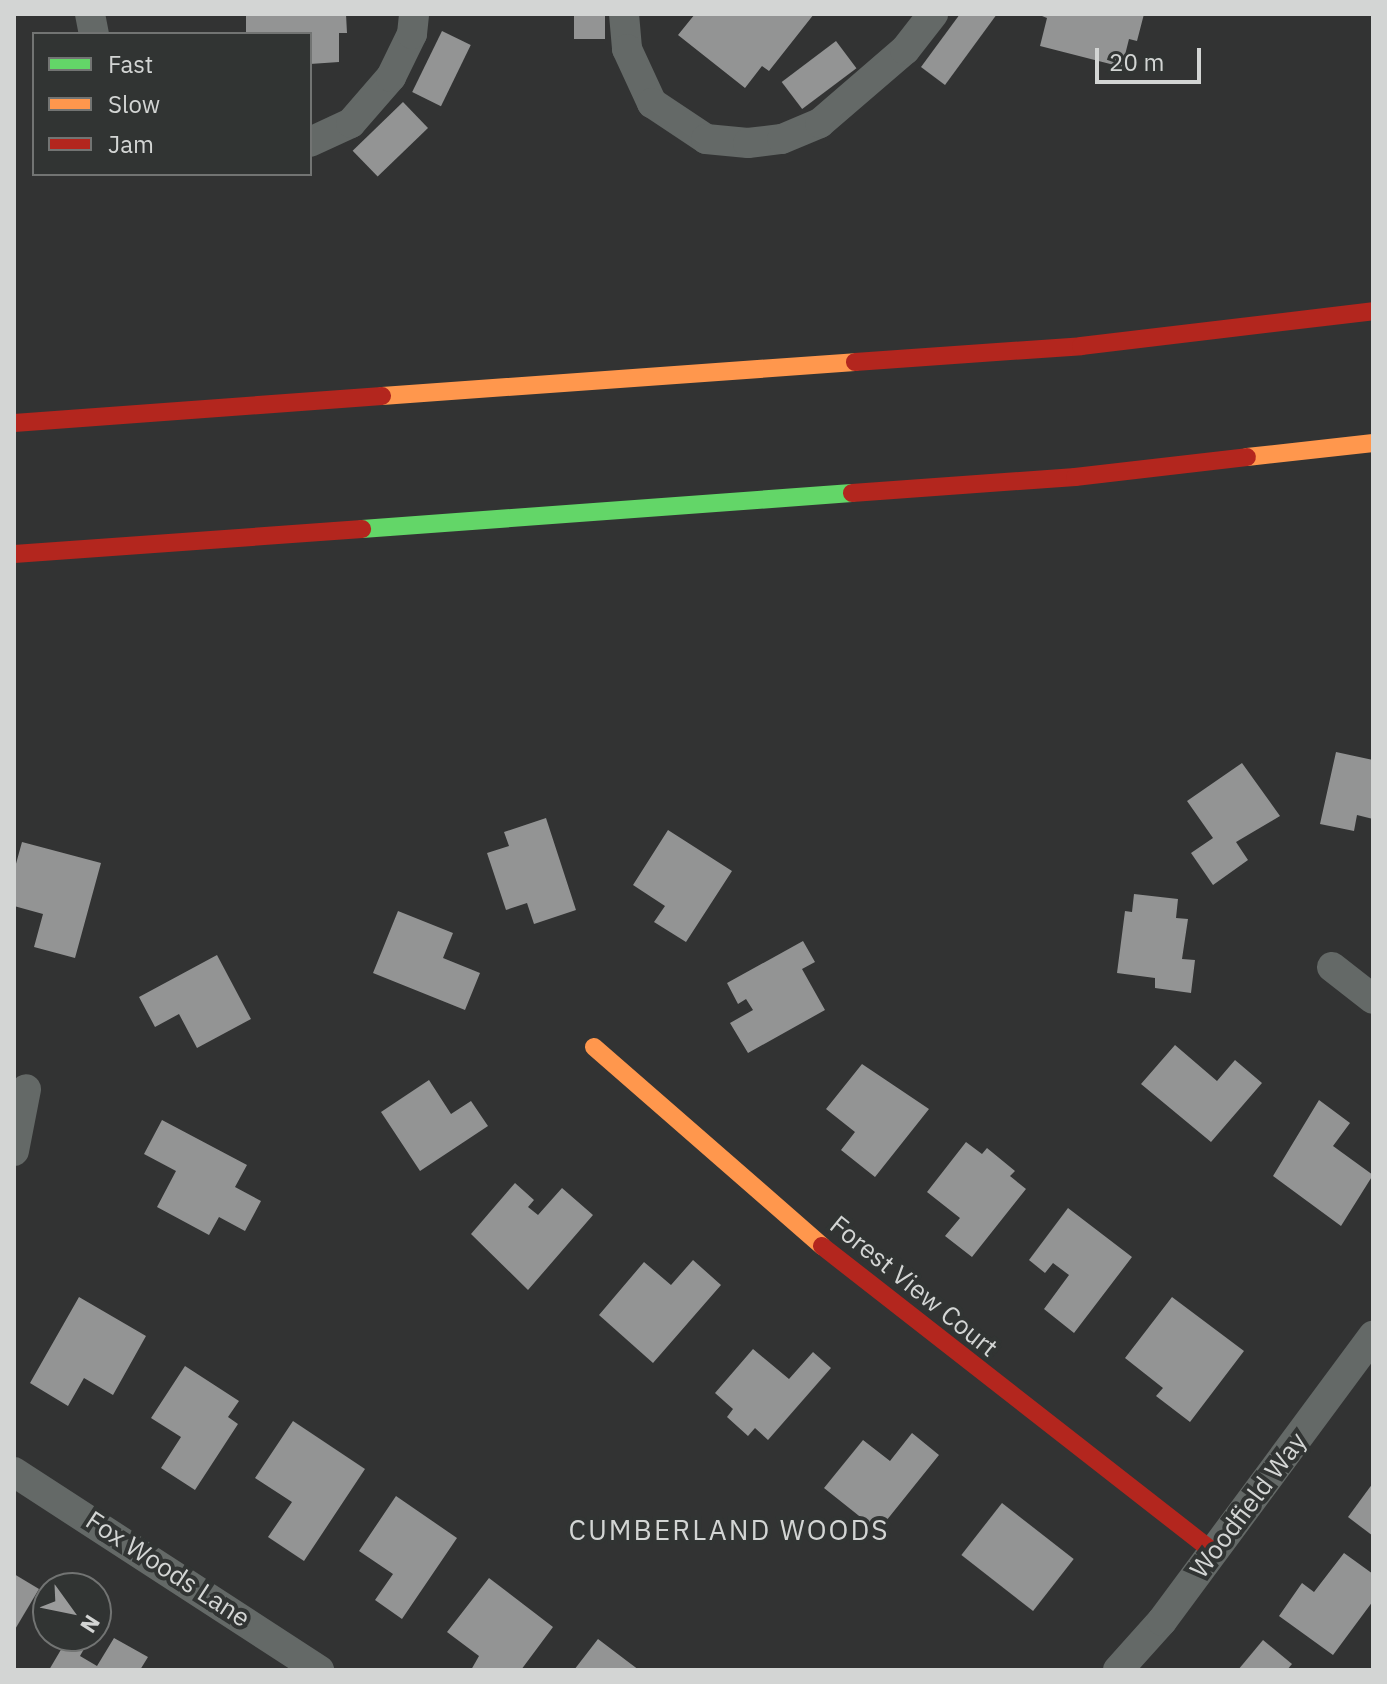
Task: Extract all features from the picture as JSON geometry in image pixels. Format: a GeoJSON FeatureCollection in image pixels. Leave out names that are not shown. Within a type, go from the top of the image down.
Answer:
{"type":"FeatureCollection","features":[{"type":"Feature","properties":{"kind":"main road"},"geometry":{"type":"LineString","coordinates":[[14,423],[1065,348],[1373,311]]}},
{"type":"Feature","properties":{"kind":"main road"},"geometry":{"type":"LineString","coordinates":[[14,554],[1075,477],[1373,443]]}},
{"type":"Feature","properties":{"kind":"main road","name":"Forest View Court"},"geometry":{"type":"LineString","coordinates":[[594,1047],[829,1252],[1213,1552]]}},
{"type":"Feature","properties":{"kind":"street"},"geometry":{"type":"LineString","coordinates":[[312,141],[351,123],[391,77],[412,34],[414,14]]}},
{"type":"Feature","properties":{"kind":"street"},"geometry":{"type":"LineString","coordinates":[[624,14],[627,49],[652,103],[706,139],[748,143],[782,139],[820,123],[905,50],[933,14]]}},
{"type":"Feature","properties":{"kind":"street"},"geometry":{"type":"LineString","coordinates":[[1332,967],[1373,999]]}},
{"type":"Feature","properties":{"kind":"street"},"geometry":{"type":"LineString","coordinates":[[14,1151],[26,1089]]}},
{"type":"Feature","properties":{"kind":"street","name":"Woodfield Way"},"geometry":{"type":"LineString","coordinates":[[1118,1670],[1213,1552],[1373,1336]]}},
{"type":"Feature","properties":{"kind":"street","name":"Fox Woods Lane"},"geometry":{"type":"LineString","coordinates":[[14,1472],[319,1670]]}},
{"type":"Feature","properties":{"kind":"building"},"geometry":{"type":"Polygon","coordinates":[[[246,14],[346,14],[347,33],[339,33],[339,62],[312,64],[312,32],[246,32],[246,14]]]}},
{"type":"Feature","properties":{"kind":"building"},"geometry":{"type":"Polygon","coordinates":[[[574,14],[605,14],[605,39],[574,39],[574,14]]]}},
{"type":"Feature","properties":{"kind":"building"},"geometry":{"type":"Polygon","coordinates":[[[695,14],[814,14],[769,71],[762,66],[745,88],[678,35],[695,14]]]}},
{"type":"Feature","properties":{"kind":"building"},"geometry":{"type":"Polygon","coordinates":[[[960,14],[997,14],[945,85],[921,67],[960,14]]]}},
{"type":"Feature","properties":{"kind":"building"},"geometry":{"type":"Polygon","coordinates":[[[1037,14],[1144,14],[1137,41],[1129,39],[1122,67],[1040,46],[1047,18],[1037,14]]]}},
{"type":"Feature","properties":{"kind":"building"},"geometry":{"type":"Polygon","coordinates":[[[442,31],[471,45],[441,106],[412,92],[442,31]]]}},
{"type":"Feature","properties":{"kind":"building"},"geometry":{"type":"Polygon","coordinates":[[[836,41],[856,68],[802,109],[782,82],[836,41]]]}},
{"type":"Feature","properties":{"kind":"building"},"geometry":{"type":"Polygon","coordinates":[[[403,102],[428,128],[378,177],[353,151],[403,102]]]}},
{"type":"Feature","properties":{"kind":"building"},"geometry":{"type":"Polygon","coordinates":[[[1336,752],[1373,760],[1373,819],[1357,815],[1354,831],[1320,824],[1336,752]]]}},
{"type":"Feature","properties":{"kind":"building"},"geometry":{"type":"Polygon","coordinates":[[[1242,763],[1280,816],[1236,842],[1248,860],[1213,885],[1191,853],[1213,838],[1187,801],[1242,763]]]}},
{"type":"Feature","properties":{"kind":"building"},"geometry":{"type":"Polygon","coordinates":[[[546,818],[576,910],[534,924],[527,903],[506,910],[487,853],[509,846],[504,832],[546,818]]]}},
{"type":"Feature","properties":{"kind":"building"},"geometry":{"type":"Polygon","coordinates":[[[668,830],[732,871],[686,942],[654,922],[665,906],[633,885],[668,830]]]}},
{"type":"Feature","properties":{"kind":"building"},"geometry":{"type":"Polygon","coordinates":[[[22,842],[101,863],[75,958],[34,947],[43,914],[14,906],[14,871],[22,842]]]}},
{"type":"Feature","properties":{"kind":"building"},"geometry":{"type":"Polygon","coordinates":[[[1134,894],[1178,899],[1176,918],[1188,919],[1182,959],[1195,960],[1191,993],[1155,988],[1155,978],[1117,973],[1125,911],[1132,912],[1134,894]]]}},
{"type":"Feature","properties":{"kind":"building"},"geometry":{"type":"Polygon","coordinates":[[[398,911],[453,933],[443,958],[480,973],[465,1010],[373,973],[398,911]]]}},
{"type":"Feature","properties":{"kind":"building"},"geometry":{"type":"Polygon","coordinates":[[[803,941],[815,962],[802,969],[825,1010],[748,1053],[730,1023],[753,1010],[746,999],[738,1004],[727,983],[803,941]]]}},
{"type":"Feature","properties":{"kind":"building"},"geometry":{"type":"Polygon","coordinates":[[[217,955],[251,1019],[197,1048],[179,1014],[155,1027],[139,997],[217,955]]]}},
{"type":"Feature","properties":{"kind":"building"},"geometry":{"type":"Polygon","coordinates":[[[1175,1045],[1217,1081],[1235,1060],[1262,1083],[1211,1142],[1141,1084],[1175,1045]]]}},
{"type":"Feature","properties":{"kind":"building"},"geometry":{"type":"Polygon","coordinates":[[[862,1064],[929,1109],[875,1177],[841,1150],[855,1132],[826,1109],[862,1064]]]}},
{"type":"Feature","properties":{"kind":"building"},"geometry":{"type":"Polygon","coordinates":[[[429,1080],[451,1114],[471,1101],[488,1126],[420,1171],[381,1112],[429,1080]]]}},
{"type":"Feature","properties":{"kind":"building"},"geometry":{"type":"Polygon","coordinates":[[[1319,1100],[1350,1123],[1333,1146],[1373,1175],[1341,1226],[1273,1176],[1319,1100]]]}},
{"type":"Feature","properties":{"kind":"building"},"geometry":{"type":"Polygon","coordinates":[[[162,1120],[247,1165],[235,1187],[261,1201],[245,1231],[219,1217],[209,1235],[157,1207],[176,1171],[144,1154],[162,1120]]]}},
{"type":"Feature","properties":{"kind":"building"},"geometry":{"type":"Polygon","coordinates":[[[966,1142],[982,1154],[987,1148],[1015,1171],[1010,1176],[1026,1189],[972,1257],[945,1236],[960,1218],[927,1192],[966,1142]]]}},
{"type":"Feature","properties":{"kind":"building"},"geometry":{"type":"Polygon","coordinates":[[[515,1183],[534,1200],[528,1207],[538,1215],[562,1188],[593,1215],[528,1290],[471,1234],[515,1183]]]}},
{"type":"Feature","properties":{"kind":"building"},"geometry":{"type":"Polygon","coordinates":[[[1068,1208],[1132,1257],[1074,1333],[1044,1309],[1069,1275],[1053,1263],[1045,1273],[1029,1260],[1068,1208]]]}},
{"type":"Feature","properties":{"kind":"building"},"geometry":{"type":"Polygon","coordinates":[[[693,1260],[721,1285],[653,1363],[599,1315],[644,1262],[671,1285],[693,1260]]]}},
{"type":"Feature","properties":{"kind":"building"},"geometry":{"type":"Polygon","coordinates":[[[79,1297],[146,1336],[113,1395],[84,1378],[68,1406],[30,1383],[79,1297]]]}},
{"type":"Feature","properties":{"kind":"building"},"geometry":{"type":"Polygon","coordinates":[[[1172,1297],[1244,1351],[1190,1422],[1156,1396],[1163,1388],[1125,1358],[1172,1297]]]}},
{"type":"Feature","properties":{"kind":"building"},"geometry":{"type":"Polygon","coordinates":[[[753,1349],[789,1379],[813,1352],[831,1368],[768,1440],[755,1428],[748,1436],[727,1417],[733,1409],[715,1393],[753,1349]]]}},
{"type":"Feature","properties":{"kind":"building"},"geometry":{"type":"Polygon","coordinates":[[[185,1366],[239,1401],[228,1417],[238,1424],[195,1490],[161,1468],[181,1437],[151,1418],[185,1366]]]}},
{"type":"Feature","properties":{"kind":"building"},"geometry":{"type":"Polygon","coordinates":[[[293,1421],[365,1469],[304,1561],[268,1537],[292,1502],[255,1478],[293,1421]]]}},
{"type":"Feature","properties":{"kind":"building"},"geometry":{"type":"Polygon","coordinates":[[[912,1433],[939,1455],[878,1531],[824,1488],[863,1440],[890,1461],[912,1433]]]}},
{"type":"Feature","properties":{"kind":"building"},"geometry":{"type":"Polygon","coordinates":[[[1373,1483],[1373,1536],[1348,1517],[1373,1483]]]}},
{"type":"Feature","properties":{"kind":"building"},"geometry":{"type":"Polygon","coordinates":[[[396,1496],[457,1538],[402,1619],[375,1600],[393,1574],[359,1551],[396,1496]]]}},
{"type":"Feature","properties":{"kind":"building"},"geometry":{"type":"Polygon","coordinates":[[[1002,1503],[1074,1559],[1033,1611],[961,1555],[1002,1503]]]}},
{"type":"Feature","properties":{"kind":"building"},"geometry":{"type":"Polygon","coordinates":[[[1344,1553],[1373,1574],[1373,1601],[1333,1655],[1279,1616],[1302,1583],[1314,1592],[1344,1553]]]}},
{"type":"Feature","properties":{"kind":"building"},"geometry":{"type":"Polygon","coordinates":[[[14,1574],[32,1585],[32,1601],[14,1631],[14,1574]]]}},
{"type":"Feature","properties":{"kind":"building"},"geometry":{"type":"Polygon","coordinates":[[[489,1578],[553,1627],[521,1670],[471,1670],[479,1656],[447,1632],[489,1578]]]}},
{"type":"Feature","properties":{"kind":"building"},"geometry":{"type":"Polygon","coordinates":[[[114,1638],[148,1657],[140,1670],[49,1670],[60,1652],[82,1652],[80,1656],[97,1666],[106,1652],[112,1652],[114,1638]]]}},
{"type":"Feature","properties":{"kind":"building"},"geometry":{"type":"Polygon","coordinates":[[[598,1639],[627,1661],[639,1670],[574,1670],[598,1639]]]}},
{"type":"Feature","properties":{"kind":"building"},"geometry":{"type":"Polygon","coordinates":[[[1263,1640],[1292,1664],[1287,1670],[1238,1670],[1263,1640]]]}},
{"type":"Feature","properties":{"kind":"traffic: fast"},"geometry":{"type":"LineString","coordinates":[[362,529],[852,493]]}},
{"type":"Feature","properties":{"kind":"traffic: slow"},"geometry":{"type":"LineString","coordinates":[[382,396],[855,362]]}},
{"type":"Feature","properties":{"kind":"traffic: slow"},"geometry":{"type":"LineString","coordinates":[[1247,457],[1373,443]]}},
{"type":"Feature","properties":{"kind":"traffic: slow"},"geometry":{"type":"LineString","coordinates":[[594,1047],[822,1246]]}},
{"type":"Feature","properties":{"kind":"traffic: jam"},"geometry":{"type":"LineString","coordinates":[[855,362],[1081,346],[1373,311]]}},
{"type":"Feature","properties":{"kind":"traffic: jam"},"geometry":{"type":"LineString","coordinates":[[14,423],[382,396]]}},
{"type":"Feature","properties":{"kind":"traffic: jam"},"geometry":{"type":"LineString","coordinates":[[852,493],[1075,477],[1247,457]]}},
{"type":"Feature","properties":{"kind":"traffic: jam"},"geometry":{"type":"LineString","coordinates":[[14,554],[362,529]]}},
{"type":"Feature","properties":{"kind":"traffic: jam"},"geometry":{"type":"LineString","coordinates":[[822,1246],[1213,1552]]}},
{"type":"Feature","properties":{"kind":"district","name":"CUMBERLAND WOODS"},"geometry":{"type":"Point","coordinates":[729,1530]}}]}
